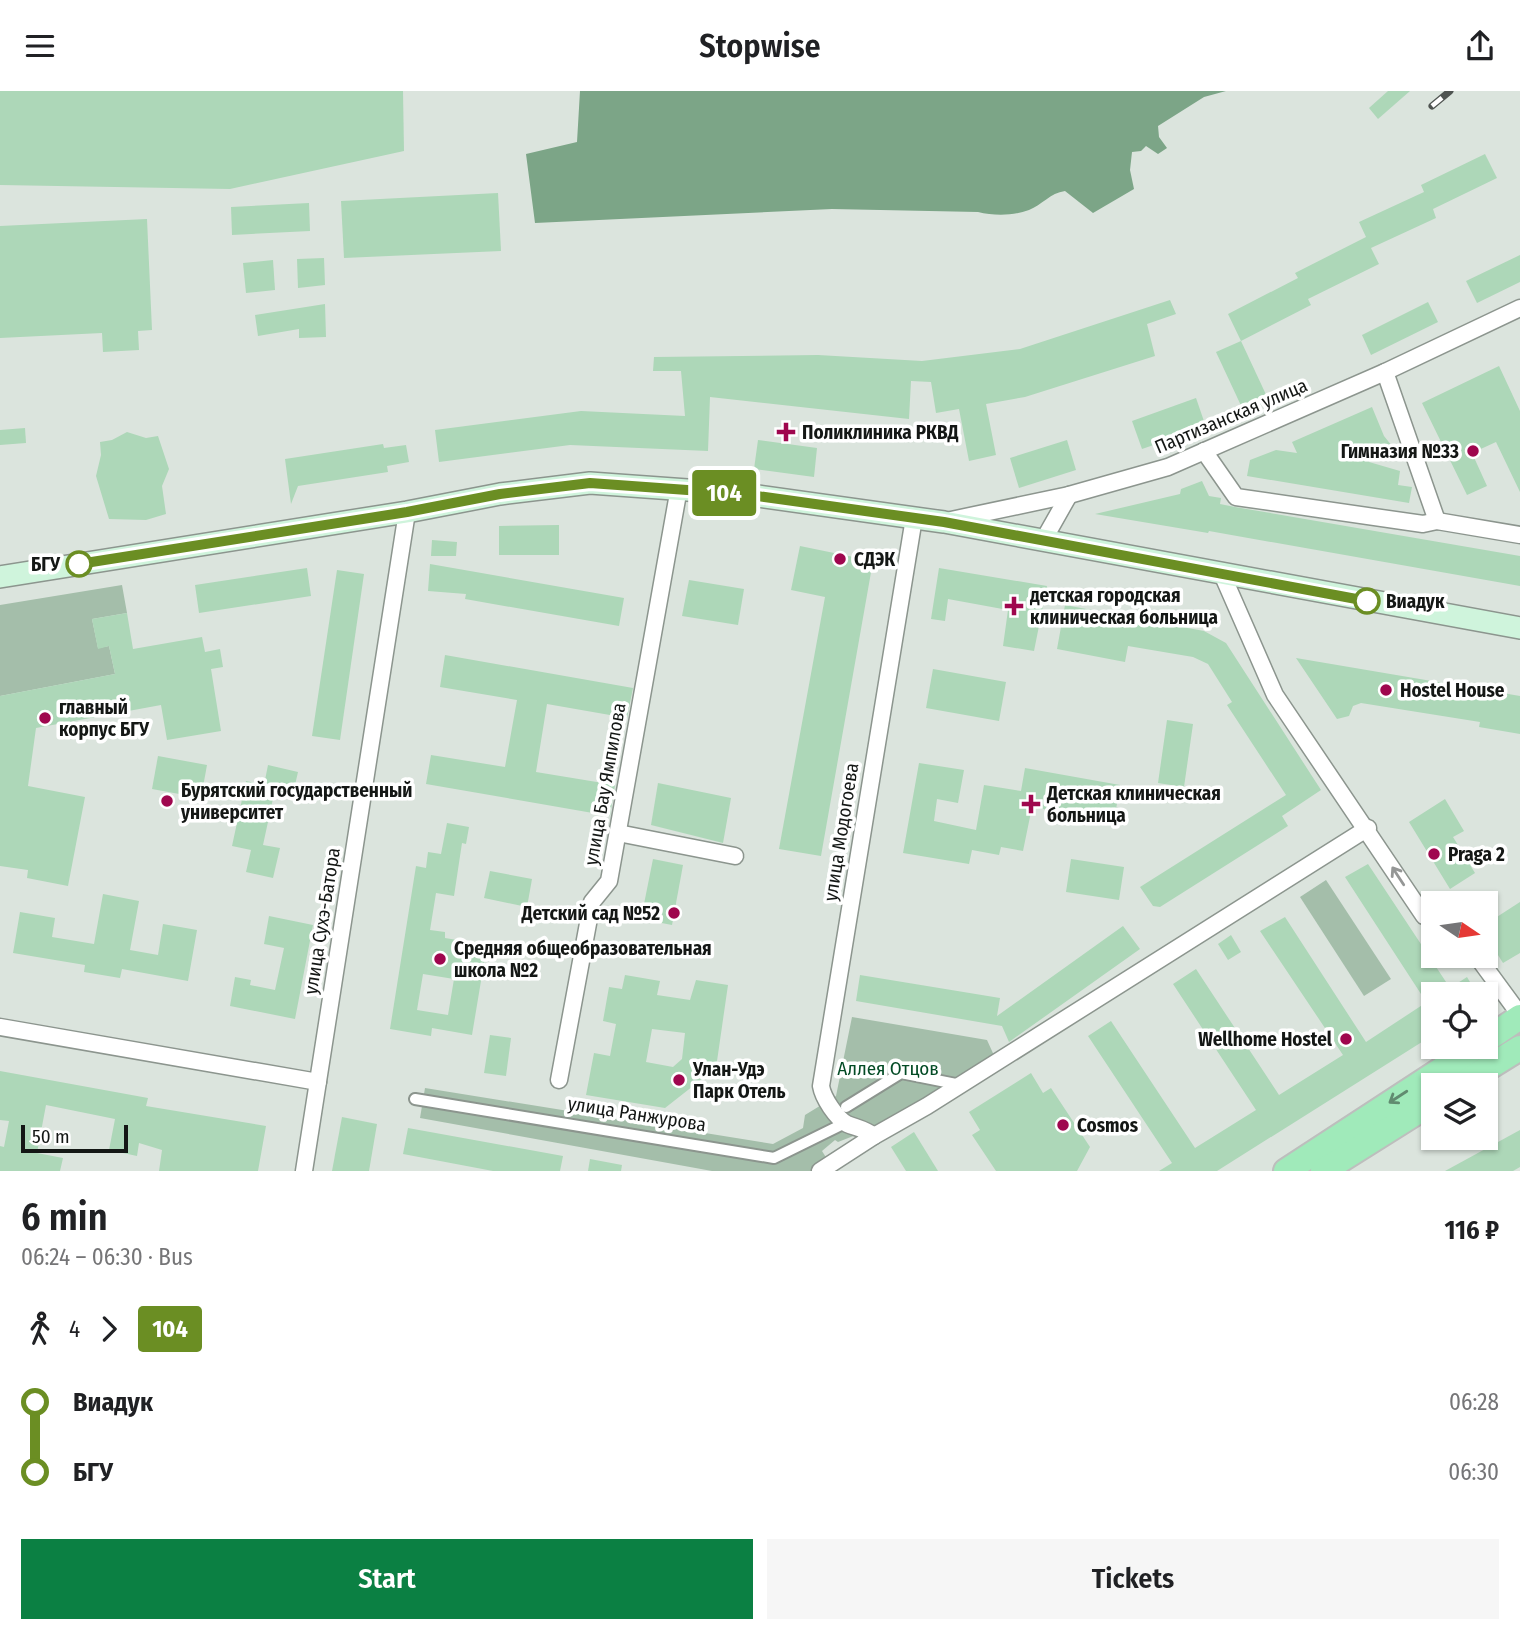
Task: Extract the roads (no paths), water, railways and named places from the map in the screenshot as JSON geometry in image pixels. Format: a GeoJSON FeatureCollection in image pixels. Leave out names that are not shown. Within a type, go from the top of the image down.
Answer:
{"type":"FeatureCollection","features":[{"type":"Feature","properties":{"kind":"main road"},"geometry":{"type":"LineString","coordinates":[[0,590],[406,517],[500,494],[590,483],[913,525],[1520,638]]}},
{"type":"Feature","properties":{"kind":"main road"},"geometry":{"type":"LineString","coordinates":[[0,577],[406,517]]}},
{"type":"Feature","properties":{"kind":"main road"},"geometry":{"type":"LineString","coordinates":[[913,525],[944,522],[1225,581],[1520,628]]}},
{"type":"Feature","properties":{"kind":"main road"},"geometry":{"type":"LineString","coordinates":[[1498,1032],[1520,1016]]}},
{"type":"Feature","properties":{"kind":"main road"},"geometry":{"type":"LineString","coordinates":[[1479,1073],[1520,1048]]}},
{"type":"Feature","properties":{"kind":"main road"},"geometry":{"type":"LineString","coordinates":[[1286,1171],[1458,1059]]}},
{"type":"Feature","properties":{"kind":"main road"},"geometry":{"type":"LineString","coordinates":[[1323,1171],[1421,1110]]}},
{"type":"Feature","properties":{"kind":"street","name":"Партизанская улица"},"geometry":{"type":"LineString","coordinates":[[944,522],[1069,495],[1168,467],[1385,372],[1520,308]]}},
{"type":"Feature","properties":{"kind":"street"},"geometry":{"type":"LineString","coordinates":[[1385,372],[1437,521]]}},
{"type":"Feature","properties":{"kind":"street"},"geometry":{"type":"LineString","coordinates":[[1204,451],[1236,496],[1423,524],[1437,521],[1520,535]]}},
{"type":"Feature","properties":{"kind":"street","name":"улица Бау Ямпилова"},"geometry":{"type":"LineString","coordinates":[[559,1080],[592,901],[609,881],[678,493]]}},
{"type":"Feature","properties":{"kind":"street"},"geometry":{"type":"LineString","coordinates":[[1043,541],[1069,495]]}},
{"type":"Feature","properties":{"kind":"street","name":"улица Сухэ-Батора"},"geometry":{"type":"LineString","coordinates":[[304,1171],[406,517]]}},
{"type":"Feature","properties":{"kind":"street","name":"улица Модогоева"},"geometry":{"type":"LineString","coordinates":[[846,1115],[822,1095],[821,1086],[913,525]]}},
{"type":"Feature","properties":{"kind":"street"},"geometry":{"type":"LineString","coordinates":[[1225,581],[1275,695],[1368,828],[1421,911]]}},
{"type":"Feature","properties":{"kind":"street"},"geometry":{"type":"LineString","coordinates":[[820,1171],[870,1133],[961,1085],[1368,828]]}},
{"type":"Feature","properties":{"kind":"street"},"geometry":{"type":"LineString","coordinates":[[618,832],[735,856]]}},
{"type":"Feature","properties":{"kind":"street"},"geometry":{"type":"LineString","coordinates":[[1485,968],[1520,1016]]}},
{"type":"Feature","properties":{"kind":"street"},"geometry":{"type":"LineString","coordinates":[[0,1027],[318,1082]]}},
{"type":"Feature","properties":{"kind":"street","name":"улица Ранжурова"},"geometry":{"type":"LineString","coordinates":[[415,1099],[774,1158],[846,1115],[901,1073],[961,1085]]}},
{"type":"Feature","properties":{"kind":"street"},"geometry":{"type":"LineString","coordinates":[[846,1115],[870,1133]]}},
{"type":"Feature","properties":{"kind":"railway"},"geometry":{"type":"LineString","coordinates":[[1432,106],[1450,91]]}},
{"type":"Feature","properties":{"kind":"place","name":"Поликлиника РКВД"},"geometry":{"type":"Point","coordinates":[786,432]}},
{"type":"Feature","properties":{"kind":"place","name":"Гимназия №33"},"geometry":{"type":"Point","coordinates":[1473,451]}},
{"type":"Feature","properties":{"kind":"place","name":"СДЭК"},"geometry":{"type":"Point","coordinates":[840,559]}},
{"type":"Feature","properties":{"kind":"place","name":"БГУ"},"geometry":{"type":"Point","coordinates":[79,564]}},
{"type":"Feature","properties":{"kind":"place","name":"Виадук"},"geometry":{"type":"Point","coordinates":[1367,601]}},
{"type":"Feature","properties":{"kind":"place","name":"детская городская клиническая больница"},"geometry":{"type":"Point","coordinates":[1014,606]}},
{"type":"Feature","properties":{"kind":"place","name":"Hostel House"},"geometry":{"type":"Point","coordinates":[1386,690]}},
{"type":"Feature","properties":{"kind":"place","name":"главный корпус БГУ"},"geometry":{"type":"Point","coordinates":[45,718]}},
{"type":"Feature","properties":{"kind":"place","name":"Бурятский государственный университет"},"geometry":{"type":"Point","coordinates":[167,801]}},
{"type":"Feature","properties":{"kind":"place","name":"Детская клиническая больница"},"geometry":{"type":"Point","coordinates":[1031,804]}},
{"type":"Feature","properties":{"kind":"place","name":"Praga 2"},"geometry":{"type":"Point","coordinates":[1434,854]}},
{"type":"Feature","properties":{"kind":"place","name":"Детский сад №52"},"geometry":{"type":"Point","coordinates":[674,913]}},
{"type":"Feature","properties":{"kind":"place","name":"Средняя общеобразовательная школа №2"},"geometry":{"type":"Point","coordinates":[440,959]}},
{"type":"Feature","properties":{"kind":"place","name":"Wellhome Hostel"},"geometry":{"type":"Point","coordinates":[1346,1039]}},
{"type":"Feature","properties":{"kind":"place","name":"Улан-Удэ Парк Отель"},"geometry":{"type":"Point","coordinates":[679,1080]}},
{"type":"Feature","properties":{"kind":"place","name":"Cosmos"},"geometry":{"type":"Point","coordinates":[1063,1125]}},
{"type":"Feature","properties":{"kind":"park label","name":"Аллея Отцов"},"geometry":{"type":"Point","coordinates":[888,1068]}}]}
